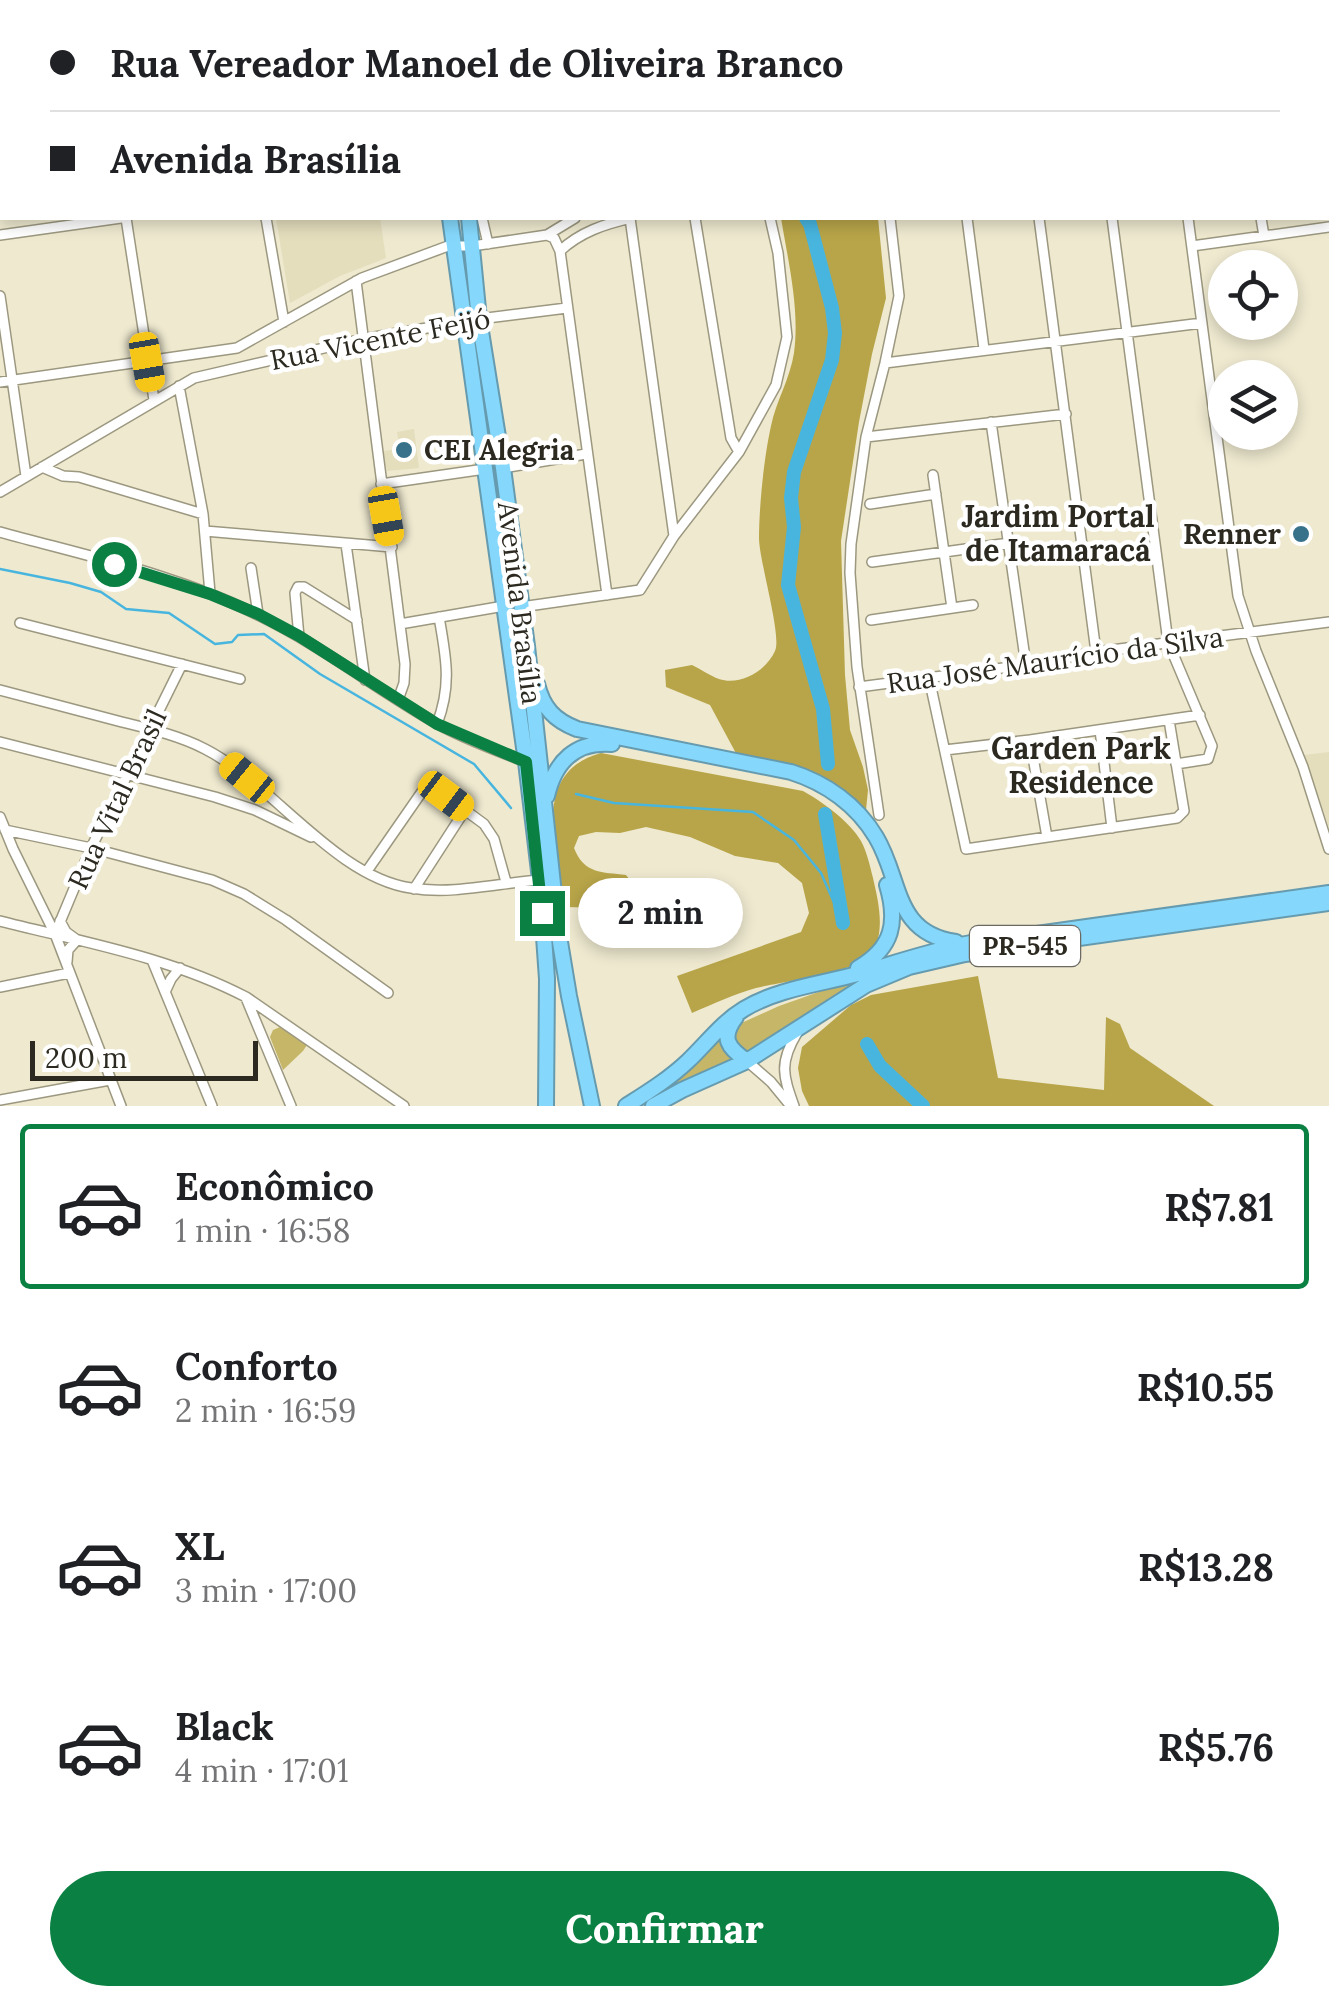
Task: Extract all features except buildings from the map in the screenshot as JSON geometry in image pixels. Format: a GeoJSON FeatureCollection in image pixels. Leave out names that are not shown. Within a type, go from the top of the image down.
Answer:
{"type":"FeatureCollection","features":[{"type":"Feature","properties":{"kind":"highway","name":"Avenida Brasília"},"geometry":{"type":"LineString","coordinates":[[450,220],[503,468],[563,964],[591,1102]]}},
{"type":"Feature","properties":{"kind":"highway","name":"Avenida Brasília"},"geometry":{"type":"LineString","coordinates":[[473,220],[471,320],[485,469],[540,880],[547,979],[546,1106]]}},
{"type":"Feature","properties":{"kind":"highway"},"geometry":{"type":"LineString","coordinates":[[527,646],[544,704],[564,724],[607,737],[790,772],[826,787],[852,807],[876,836],[911,920],[934,937],[971,943]]}},
{"type":"Feature","properties":{"kind":"highway"},"geometry":{"type":"LineString","coordinates":[[545,809],[552,778],[560,764],[567,755],[591,744],[789,778],[824,795],[858,825],[874,849],[889,893],[892,917],[883,950],[868,963],[835,980]]}},
{"type":"Feature","properties":{"kind":"highway","name":"PR-545"},"geometry":{"type":"LineString","coordinates":[[744,1010],[774,996],[938,949],[1329,893]]}},
{"type":"Feature","properties":{"kind":"highway","name":"PR-545"},"geometry":{"type":"LineString","coordinates":[[747,1061],[866,985],[910,967],[1329,903]]}},
{"type":"Feature","properties":{"kind":"highway"},"geometry":{"type":"LineString","coordinates":[[653,1106],[747,1061],[730,1048],[728,1040],[731,1024],[744,1010]]}},
{"type":"Feature","properties":{"kind":"highway"},"geometry":{"type":"LineString","coordinates":[[626,1106],[685,1064],[715,1031],[744,1010]]}},
{"type":"Feature","properties":{"kind":"highway"},"geometry":{"type":"LineString","coordinates":[[538,1106],[546,1072]]}},
{"type":"Feature","properties":{"kind":"street"},"geometry":{"type":"LineString","coordinates":[[0,235],[109,220]]}},
{"type":"Feature","properties":{"kind":"street"},"geometry":{"type":"LineString","coordinates":[[124,220],[154,400]]}},
{"type":"Feature","properties":{"kind":"street"},"geometry":{"type":"LineString","coordinates":[[266,220],[284,322]]}},
{"type":"Feature","properties":{"kind":"street"},"geometry":{"type":"LineString","coordinates":[[474,220],[488,244]]}},
{"type":"Feature","properties":{"kind":"street"},"geometry":{"type":"LineString","coordinates":[[0,382],[236,348],[356,280],[453,246],[547,234],[572,220]]}},
{"type":"Feature","properties":{"kind":"street"},"geometry":{"type":"LineString","coordinates":[[560,251],[590,230],[624,220]]}},
{"type":"Feature","properties":{"kind":"street"},"geometry":{"type":"LineString","coordinates":[[631,220],[674,536]]}},
{"type":"Feature","properties":{"kind":"street"},"geometry":{"type":"LineString","coordinates":[[695,220],[732,438],[738,452]]}},
{"type":"Feature","properties":{"kind":"street"},"geometry":{"type":"LineString","coordinates":[[521,607],[640,590],[674,536],[738,452],[776,385],[787,337],[770,220]]}},
{"type":"Feature","properties":{"kind":"street"},"geometry":{"type":"LineString","coordinates":[[879,814],[860,687],[850,574],[866,438],[899,296],[890,220]]}},
{"type":"Feature","properties":{"kind":"street"},"geometry":{"type":"LineString","coordinates":[[967,220],[984,349]]}},
{"type":"Feature","properties":{"kind":"street"},"geometry":{"type":"LineString","coordinates":[[1038,220],[1096,652]]}},
{"type":"Feature","properties":{"kind":"street"},"geometry":{"type":"LineString","coordinates":[[1112,220],[1168,642],[1212,752],[1208,759],[1176,764]]}},
{"type":"Feature","properties":{"kind":"street"},"geometry":{"type":"LineString","coordinates":[[1188,220],[1238,596],[1329,849]]}},
{"type":"Feature","properties":{"kind":"street"},"geometry":{"type":"LineString","coordinates":[[1261,220],[1264,236]]}},
{"type":"Feature","properties":{"kind":"street"},"geometry":{"type":"LineString","coordinates":[[1192,246],[1329,228]]}},
{"type":"Feature","properties":{"kind":"street"},"geometry":{"type":"LineString","coordinates":[[547,234],[554,238],[560,251],[606,595]]}},
{"type":"Feature","properties":{"kind":"street"},"geometry":{"type":"LineString","coordinates":[[356,280],[406,674],[398,700]]}},
{"type":"Feature","properties":{"kind":"street"},"geometry":{"type":"LineString","coordinates":[[0,296],[26,476]]}},
{"type":"Feature","properties":{"kind":"street","name":"Rua Vicente Feijó"},"geometry":{"type":"LineString","coordinates":[[0,492],[194,378],[363,339],[567,308]]}},
{"type":"Feature","properties":{"kind":"street"},"geometry":{"type":"LineString","coordinates":[[885,363],[1202,323]]}},
{"type":"Feature","properties":{"kind":"street"},"geometry":{"type":"LineString","coordinates":[[236,348],[245,365]]}},
{"type":"Feature","properties":{"kind":"street"},"geometry":{"type":"LineString","coordinates":[[189,356],[194,378]]}},
{"type":"Feature","properties":{"kind":"street"},"geometry":{"type":"LineString","coordinates":[[179,386],[203,514],[210,594]]}},
{"type":"Feature","properties":{"kind":"street"},"geometry":{"type":"LineString","coordinates":[[866,438],[1066,414]]}},
{"type":"Feature","properties":{"kind":"street"},"geometry":{"type":"LineString","coordinates":[[991,422],[1026,665]]}},
{"type":"Feature","properties":{"kind":"street"},"geometry":{"type":"LineString","coordinates":[[503,468],[586,454]]}},
{"type":"Feature","properties":{"kind":"street"},"geometry":{"type":"LineString","coordinates":[[58,457],[67,470],[79,477]]}},
{"type":"Feature","properties":{"kind":"street"},"geometry":{"type":"LineString","coordinates":[[42,467],[203,514]]}},
{"type":"Feature","properties":{"kind":"street"},"geometry":{"type":"LineString","coordinates":[[381,484],[485,469]]}},
{"type":"Feature","properties":{"kind":"street"},"geometry":{"type":"LineString","coordinates":[[934,476],[952,608]]}},
{"type":"Feature","properties":{"kind":"street"},"geometry":{"type":"LineString","coordinates":[[870,504],[936,494]]}},
{"type":"Feature","properties":{"kind":"street"},"geometry":{"type":"LineString","coordinates":[[205,531],[392,547]]}},
{"type":"Feature","properties":{"kind":"street"},"geometry":{"type":"LineString","coordinates":[[0,532],[151,574],[258,614],[437,724],[526,762]]}},
{"type":"Feature","properties":{"kind":"street"},"geometry":{"type":"LineString","coordinates":[[872,562],[1008,542]]}},
{"type":"Feature","properties":{"kind":"street"},"geometry":{"type":"LineString","coordinates":[[346,544],[365,680]]}},
{"type":"Feature","properties":{"kind":"street"},"geometry":{"type":"LineString","coordinates":[[252,568],[258,614]]}},
{"type":"Feature","properties":{"kind":"street"},"geometry":{"type":"LineString","coordinates":[[299,636],[295,592],[298,587],[357,620]]}},
{"type":"Feature","properties":{"kind":"street"},"geometry":{"type":"LineString","coordinates":[[871,620],[973,605]]}},
{"type":"Feature","properties":{"kind":"street"},"geometry":{"type":"LineString","coordinates":[[400,624],[504,606]]}},
{"type":"Feature","properties":{"kind":"street"},"geometry":{"type":"LineString","coordinates":[[437,724],[448,686],[440,617]]}},
{"type":"Feature","properties":{"kind":"street"},"geometry":{"type":"LineString","coordinates":[[20,622],[240,679]]}},
{"type":"Feature","properties":{"kind":"street","name":"Rua José Maurício da Silva"},"geometry":{"type":"LineString","coordinates":[[860,687],[1329,622]]}},
{"type":"Feature","properties":{"kind":"street","name":"Rua Vital Brasil"},"geometry":{"type":"LineString","coordinates":[[55,934],[91,848],[182,664]]}},
{"type":"Feature","properties":{"kind":"street"},"geometry":{"type":"LineString","coordinates":[[929,678],[966,848],[1177,818],[1184,812],[1170,720]]}},
{"type":"Feature","properties":{"kind":"street"},"geometry":{"type":"LineString","coordinates":[[0,690],[150,729],[201,747],[228,762],[323,842],[397,885],[414,889],[466,888],[540,880]]}},
{"type":"Feature","properties":{"kind":"street"},"geometry":{"type":"LineString","coordinates":[[944,750],[1200,715]]}},
{"type":"Feature","properties":{"kind":"street"},"geometry":{"type":"LineString","coordinates":[[1100,730],[1112,828]]}},
{"type":"Feature","properties":{"kind":"street"},"geometry":{"type":"LineString","coordinates":[[1030,740],[1046,837]]}},
{"type":"Feature","properties":{"kind":"street"},"geometry":{"type":"LineString","coordinates":[[0,742],[255,810],[323,842]]}},
{"type":"Feature","properties":{"kind":"street"},"geometry":{"type":"LineString","coordinates":[[367,871],[428,783],[484,824],[494,839],[506,882]]}},
{"type":"Feature","properties":{"kind":"street"},"geometry":{"type":"LineString","coordinates":[[414,889],[465,810]]}},
{"type":"Feature","properties":{"kind":"street"},"geometry":{"type":"LineString","coordinates":[[0,817],[55,934],[121,1106]]}},
{"type":"Feature","properties":{"kind":"street"},"geometry":{"type":"LineString","coordinates":[[5,830],[212,880],[286,920],[388,993]]}},
{"type":"Feature","properties":{"kind":"street"},"geometry":{"type":"LineString","coordinates":[[0,844],[13,849]]}},
{"type":"Feature","properties":{"kind":"street"},"geometry":{"type":"LineString","coordinates":[[29,928],[48,920],[70,899]]}},
{"type":"Feature","properties":{"kind":"street"},"geometry":{"type":"LineString","coordinates":[[0,921],[180,968],[246,997],[404,1106]]}},
{"type":"Feature","properties":{"kind":"street"},"geometry":{"type":"LineString","coordinates":[[60,921],[77,940]]}},
{"type":"Feature","properties":{"kind":"street"},"geometry":{"type":"LineString","coordinates":[[68,969],[68,950],[77,940]]}},
{"type":"Feature","properties":{"kind":"street"},"geometry":{"type":"LineString","coordinates":[[152,960],[212,1106]]}},
{"type":"Feature","properties":{"kind":"street"},"geometry":{"type":"LineString","coordinates":[[166,992],[180,968]]}},
{"type":"Feature","properties":{"kind":"street"},"geometry":{"type":"LineString","coordinates":[[0,987],[68,969]]}},
{"type":"Feature","properties":{"kind":"street"},"geometry":{"type":"LineString","coordinates":[[246,997],[291,1106]]}},
{"type":"Feature","properties":{"kind":"street"},"geometry":{"type":"LineString","coordinates":[[792,1106],[784,1064],[802,1026]]}},
{"type":"Feature","properties":{"kind":"street"},"geometry":{"type":"LineString","coordinates":[[747,1061],[792,1106]]}},
{"type":"Feature","properties":{"kind":"street"},"geometry":{"type":"LineString","coordinates":[[0,1100],[110,1080]]}},
{"type":"Feature","properties":{"kind":"shaded area"},"geometry":{"type":"Polygon","coordinates":[[[276,220],[380,220],[386,258],[340,276],[290,303],[276,220]]]}},
{"type":"Feature","properties":{"kind":"shaded area"},"geometry":{"type":"Polygon","coordinates":[[[781,220],[878,220],[886,298],[859,422],[841,541],[850,730],[868,790],[866,810],[818,775],[738,757],[710,705],[666,687],[665,670],[692,665],[719,679],[735,680],[759,670],[775,651],[776,631],[759,539],[768,438],[792,363],[792,285],[781,220]]]}},
{"type":"Feature","properties":{"kind":"shaded area","name":"CEI Alegria"},"geometry":{"type":"Polygon","coordinates":[[[414,429],[419,468],[387,471],[383,451],[400,449],[397,432],[414,429]]]}},
{"type":"Feature","properties":{"kind":"shaded area"},"geometry":{"type":"Polygon","coordinates":[[[1329,752],[1329,828],[1304,755],[1329,752]]]}},
{"type":"Feature","properties":{"kind":"shaded area"},"geometry":{"type":"Polygon","coordinates":[[[601,753],[803,791],[827,807],[856,834],[868,859],[880,915],[879,935],[872,953],[852,966],[756,988],[692,1013],[677,976],[801,932],[809,913],[802,883],[778,863],[735,856],[690,837],[646,827],[620,833],[596,832],[579,836],[574,848],[578,857],[595,870],[626,875],[643,903],[612,908],[564,907],[554,839],[556,796],[564,778],[578,763],[601,753]]]}},
{"type":"Feature","properties":{"kind":"shaded area"},"geometry":{"type":"Polygon","coordinates":[[[881,970],[748,1053],[732,1038],[737,1025],[881,970]]]}},
{"type":"Feature","properties":{"kind":"shaded area"},"geometry":{"type":"Polygon","coordinates":[[[978,976],[998,1078],[1104,1090],[1106,1017],[1120,1024],[1130,1048],[1214,1106],[809,1106],[798,1068],[802,1047],[851,1005],[871,995],[978,976]]]}},
{"type":"Feature","properties":{"kind":"shaded area"},"geometry":{"type":"Polygon","coordinates":[[[280,1027],[307,1045],[283,1070],[270,1037],[280,1027]]]}},
{"type":"Feature","properties":{"kind":"shaded area"},"geometry":{"type":"Polygon","coordinates":[[[722,1034],[737,1060],[667,1088],[667,1086],[722,1034]]]}},
{"type":"Feature","properties":{"kind":"waterway"},"geometry":{"type":"LineString","coordinates":[[807,220],[832,308],[835,333],[832,360],[794,472],[788,585],[823,709],[828,764]]}},
{"type":"Feature","properties":{"kind":"waterway"},"geometry":{"type":"LineString","coordinates":[[0,569],[101,592],[126,609],[169,613],[215,644],[232,642],[238,635],[264,634],[320,674],[474,764],[511,808]]}},
{"type":"Feature","properties":{"kind":"waterway"},"geometry":{"type":"LineString","coordinates":[[576,794],[614,803],[753,812],[794,840],[821,873],[843,923]]}},
{"type":"Feature","properties":{"kind":"waterway"},"geometry":{"type":"LineString","coordinates":[[825,814],[843,923]]}},
{"type":"Feature","properties":{"kind":"waterway"},"geometry":{"type":"LineString","coordinates":[[867,1044],[880,1066],[923,1106]]}},
{"type":"Feature","properties":{"kind":"place","name":"CEI Alegria"},"geometry":{"type":"Point","coordinates":[404,450]}},
{"type":"Feature","properties":{"kind":"place","name":"Renner"},"geometry":{"type":"Point","coordinates":[1301,534]}},
{"type":"Feature","properties":{"kind":"district","name":"Jardim Portal de Itamaracá"},"geometry":{"type":"Point","coordinates":[1058,533]}},
{"type":"Feature","properties":{"kind":"district","name":"Garden Park Residence"},"geometry":{"type":"Point","coordinates":[1081,765]}},
{"type":"Feature","properties":{"kind":"route"},"geometry":{"type":"LineString","coordinates":[[114,564],[210,594],[258,614],[437,724],[526,762],[542,913]]}}]}
